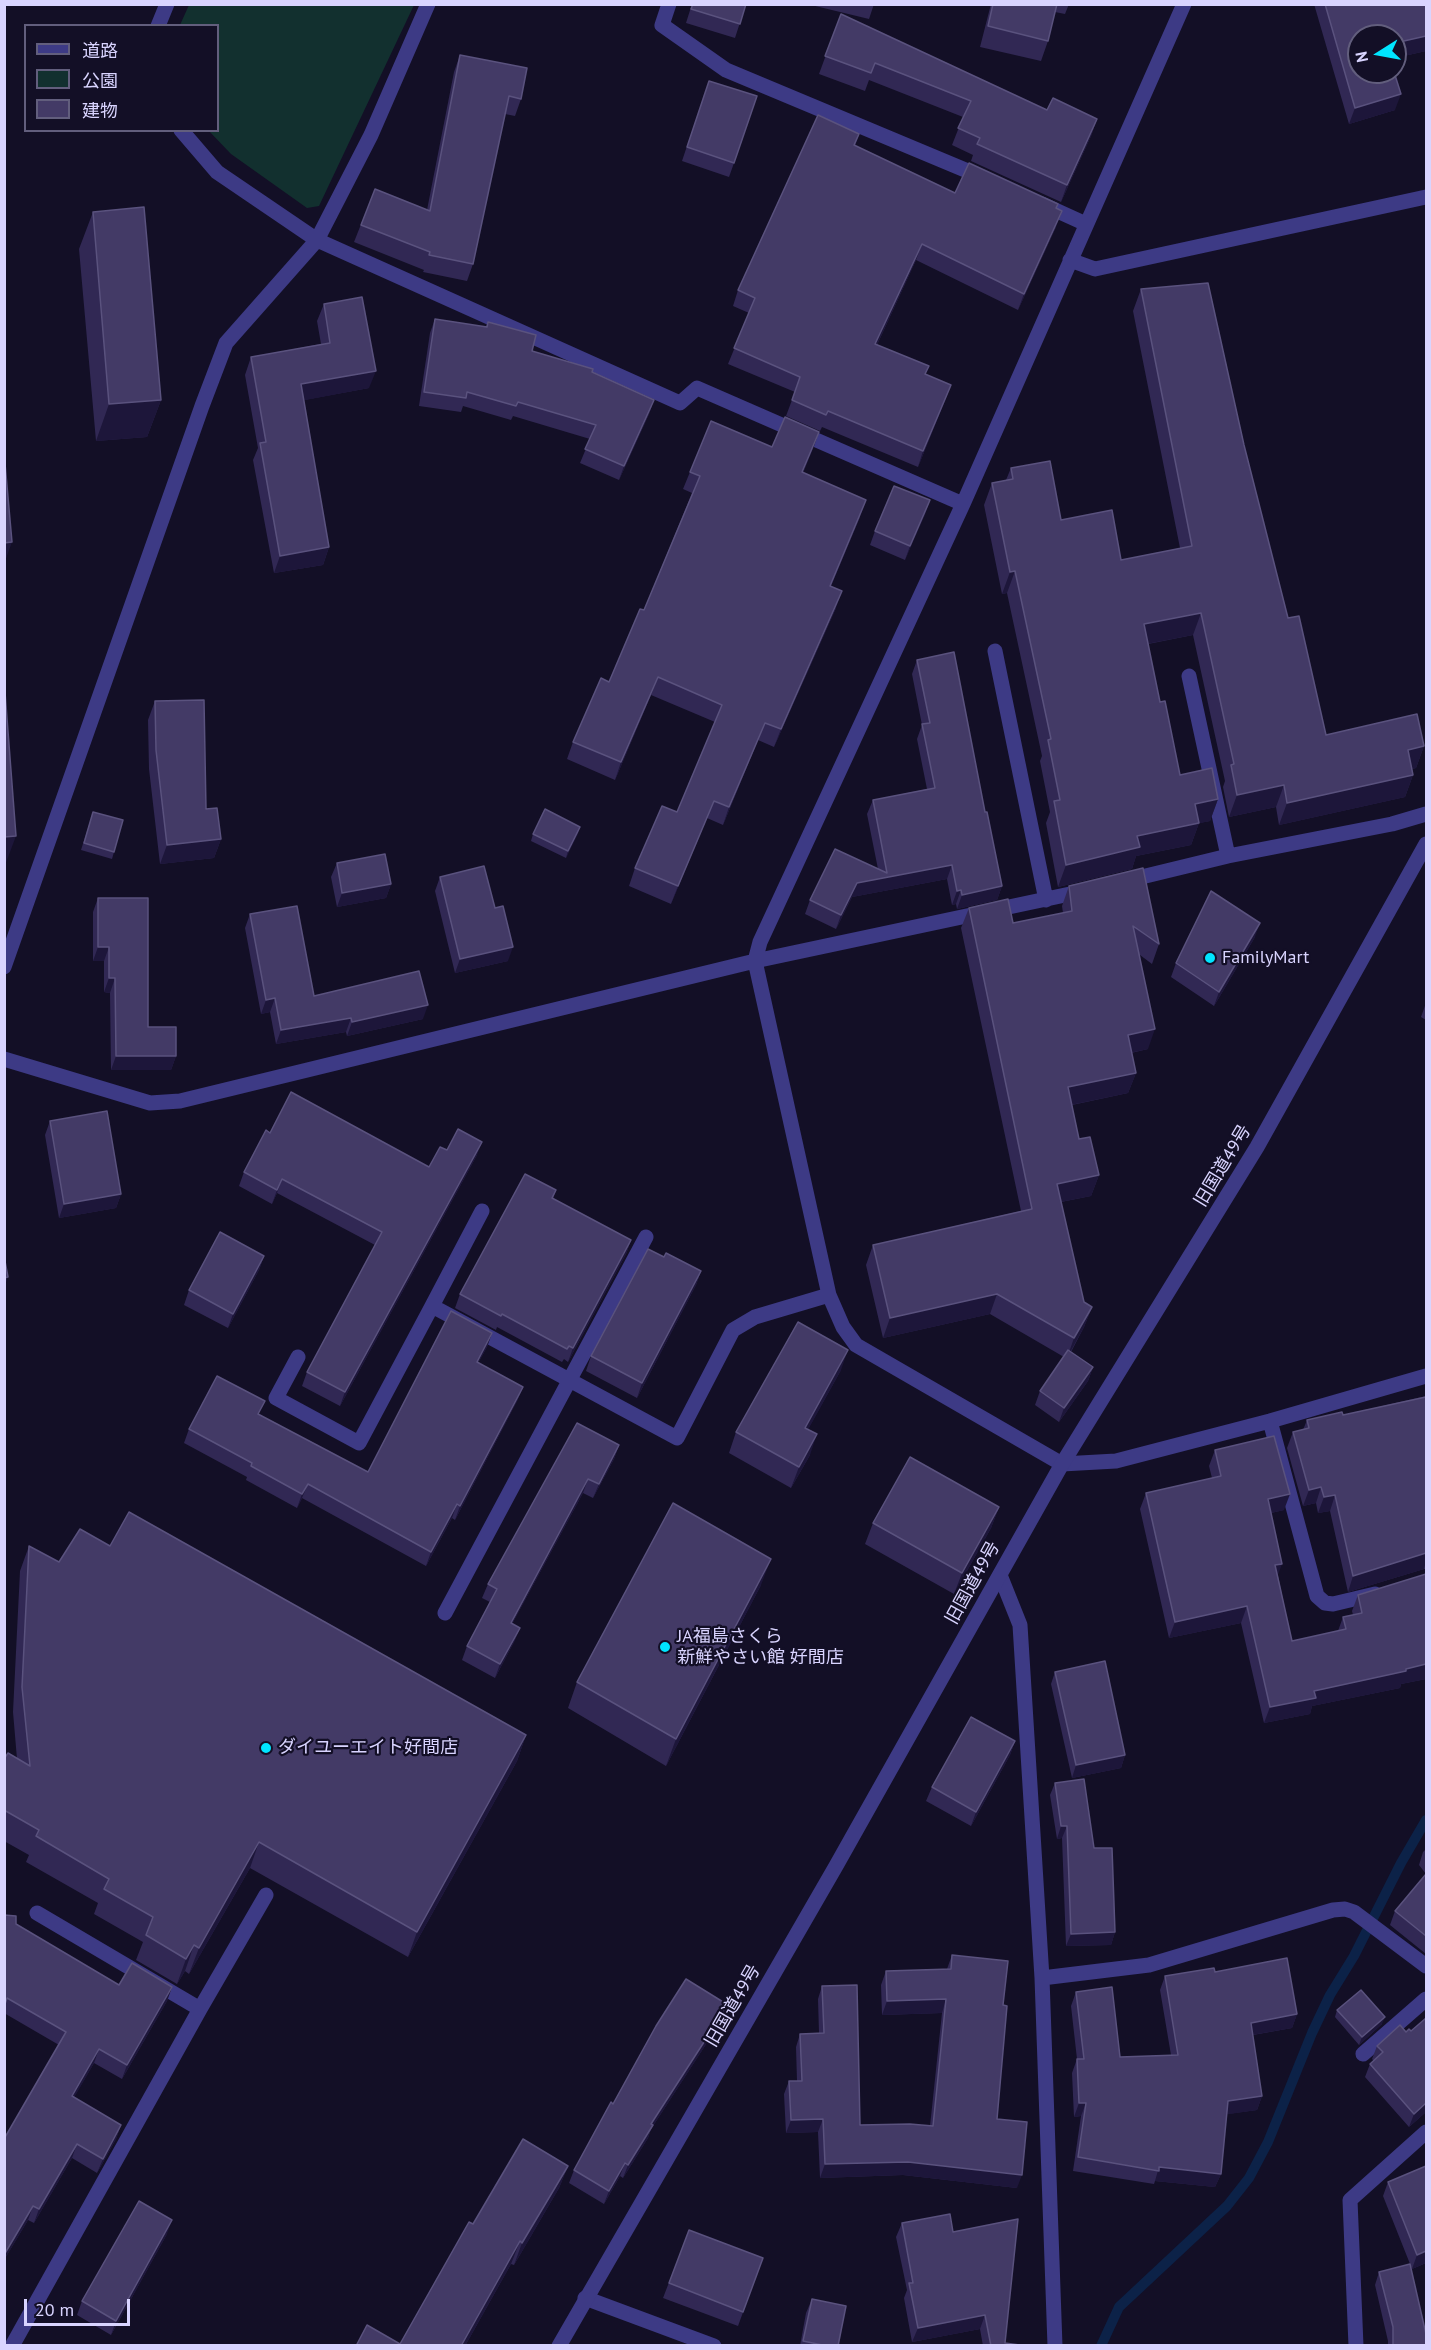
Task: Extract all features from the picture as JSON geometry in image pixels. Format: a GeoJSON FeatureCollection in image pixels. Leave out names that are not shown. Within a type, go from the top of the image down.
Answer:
{"type":"FeatureCollection","features":[{"type":"Feature","properties":{"kind":"street"},"geometry":{"type":"LineString","coordinates":[[159,24],[167,4]]}},
{"type":"Feature","properties":{"kind":"street"},"geometry":{"type":"LineString","coordinates":[[4,967],[226,343],[317,240],[370,135],[428,4]]}},
{"type":"Feature","properties":{"kind":"street"},"geometry":{"type":"LineString","coordinates":[[669,4],[662,25],[726,70],[994,183]]}},
{"type":"Feature","properties":{"kind":"street"},"geometry":{"type":"LineString","coordinates":[[1184,4],[963,504],[760,942],[755,961],[829,1295],[843,1327],[856,1345],[1062,1464],[1116,1461],[1270,1421],[1426,1376]]}},
{"type":"Feature","properties":{"kind":"street"},"geometry":{"type":"LineString","coordinates":[[183,132],[217,172],[317,240],[680,403],[697,388],[963,504]]}},
{"type":"Feature","properties":{"kind":"street"},"geometry":{"type":"LineString","coordinates":[[1024,196],[1086,224]]}},
{"type":"Feature","properties":{"kind":"street"},"geometry":{"type":"LineString","coordinates":[[1071,260],[1095,269],[1426,197]]}},
{"type":"Feature","properties":{"kind":"street"},"geometry":{"type":"LineString","coordinates":[[995,651],[1046,900]]}},
{"type":"Feature","properties":{"kind":"street"},"geometry":{"type":"LineString","coordinates":[[1189,676],[1228,856]]}},
{"type":"Feature","properties":{"kind":"street"},"geometry":{"type":"LineString","coordinates":[[4,1059],[150,1103],[180,1101],[755,961],[1046,900],[1228,856],[1392,824],[1426,814]]}},
{"type":"Feature","properties":{"kind":"street","name":"旧国道49号"},"geometry":{"type":"LineString","coordinates":[[559,2346],[818,1897],[1062,1464],[1257,1147],[1426,844]]}},
{"type":"Feature","properties":{"kind":"street"},"geometry":{"type":"LineString","coordinates":[[298,1358],[276,1398],[359,1443],[482,1211]]}},
{"type":"Feature","properties":{"kind":"street"},"geometry":{"type":"LineString","coordinates":[[445,1613],[646,1237]]}},
{"type":"Feature","properties":{"kind":"street"},"geometry":{"type":"LineString","coordinates":[[432,1306],[677,1438],[733,1330],[755,1317],[829,1295]]}},
{"type":"Feature","properties":{"kind":"street"},"geometry":{"type":"LineString","coordinates":[[1270,1421],[1317,1596],[1325,1604],[1333,1604],[1344,1603],[1385,1590]]}},
{"type":"Feature","properties":{"kind":"street"},"geometry":{"type":"LineString","coordinates":[[1000,1575],[1020,1625],[1042,1978],[1055,2346]]}},
{"type":"Feature","properties":{"kind":"street"},"geometry":{"type":"LineString","coordinates":[[12,2346],[266,1894]]}},
{"type":"Feature","properties":{"kind":"street"},"geometry":{"type":"LineString","coordinates":[[1042,1978],[1149,1965],[1333,1910],[1345,1909],[1354,1912],[1377,1928],[1426,1966]]}},
{"type":"Feature","properties":{"kind":"street"},"geometry":{"type":"LineString","coordinates":[[37,1913],[200,2009]]}},
{"type":"Feature","properties":{"kind":"street"},"geometry":{"type":"LineString","coordinates":[[1363,2054],[1426,1999]]}},
{"type":"Feature","properties":{"kind":"street"},"geometry":{"type":"LineString","coordinates":[[1356,2346],[1350,2200],[1426,2132]]}},
{"type":"Feature","properties":{"kind":"street"},"geometry":{"type":"LineString","coordinates":[[585,2298],[714,2346]]}},
{"type":"Feature","properties":{"kind":"green space"},"geometry":{"type":"Polygon","coordinates":[[[189,5],[414,5],[319,206],[307,208],[231,154],[210,132],[219,132],[219,24],[180,24],[189,5]]]}},
{"type":"Feature","properties":{"kind":"building"},"geometry":{"type":"Polygon","coordinates":[[[693,4],[746,4],[740,24],[691,9],[693,4]]]}},
{"type":"Feature","properties":{"kind":"building"},"geometry":{"type":"Polygon","coordinates":[[[993,4],[1057,4],[1048,41],[988,26],[993,4]]]}},
{"type":"Feature","properties":{"kind":"building"},"geometry":{"type":"Polygon","coordinates":[[[1325,4],[1426,4],[1426,36],[1407,40],[1407,24],[1347,24],[1347,80],[1325,4]]]}},
{"type":"Feature","properties":{"kind":"building"},"geometry":{"type":"Polygon","coordinates":[[[841,14],[1047,110],[1053,98],[1097,119],[1067,185],[977,144],[980,138],[958,128],[971,101],[875,63],[871,73],[825,56],[841,14]]]}},
{"type":"Feature","properties":{"kind":"building"},"geometry":{"type":"Polygon","coordinates":[[[460,55],[527,68],[521,99],[509,96],[473,264],[429,255],[430,252],[361,225],[375,189],[430,211],[460,55]]]}},
{"type":"Feature","properties":{"kind":"building"},"geometry":{"type":"Polygon","coordinates":[[[709,81],[757,96],[734,163],[687,147],[709,81]]]}},
{"type":"Feature","properties":{"kind":"building"},"geometry":{"type":"Polygon","coordinates":[[[1348,84],[1398,84],[1401,94],[1355,108],[1348,84]]]}},
{"type":"Feature","properties":{"kind":"building"},"geometry":{"type":"Polygon","coordinates":[[[818,115],[859,134],[854,145],[955,193],[969,163],[1058,204],[1056,208],[1062,211],[1024,294],[922,244],[875,344],[929,366],[925,374],[951,385],[923,451],[828,411],[826,415],[792,400],[800,377],[734,348],[755,298],[738,290],[818,115]]]}},
{"type":"Feature","properties":{"kind":"building"},"geometry":{"type":"Polygon","coordinates":[[[144,207],[161,400],[109,404],[93,212],[144,207]]]}},
{"type":"Feature","properties":{"kind":"building"},"geometry":{"type":"Polygon","coordinates":[[[1208,283],[1244,445],[1288,618],[1299,616],[1326,735],[1417,714],[1424,746],[1408,750],[1413,775],[1287,803],[1284,785],[1237,795],[1231,765],[1234,764],[1201,613],[1144,624],[1160,702],[1165,701],[1180,775],[1212,768],[1218,799],[1195,804],[1199,823],[1137,836],[1140,847],[1066,865],[1054,801],[1060,800],[1048,740],[1051,739],[1015,571],[1010,572],[992,483],[1013,479],[1011,468],[1050,461],[1061,520],[1112,510],[1121,560],[1192,546],[1141,289],[1208,283]]]}},
{"type":"Feature","properties":{"kind":"building"},"geometry":{"type":"Polygon","coordinates":[[[362,297],[376,371],[301,384],[329,547],[280,556],[260,443],[266,442],[251,357],[330,343],[324,304],[362,297]]]}},
{"type":"Feature","properties":{"kind":"building"},"geometry":{"type":"Polygon","coordinates":[[[435,319],[487,327],[488,322],[536,335],[532,351],[593,369],[592,372],[654,400],[624,466],[585,449],[596,425],[518,402],[516,406],[467,392],[466,398],[424,392],[435,319]]]}},
{"type":"Feature","properties":{"kind":"building"},"geometry":{"type":"Polygon","coordinates":[[[785,417],[819,432],[802,472],[866,500],[830,586],[842,591],[781,729],[765,723],[729,807],[714,801],[678,886],[635,868],[662,806],[677,812],[722,705],[658,677],[621,762],[573,742],[601,678],[609,682],[640,609],[644,610],[700,476],[690,472],[711,421],[772,447],[785,417]]]}},
{"type":"Feature","properties":{"kind":"building"},"geometry":{"type":"Polygon","coordinates":[[[4,452],[12,542],[4,543],[4,452]]]}},
{"type":"Feature","properties":{"kind":"building"},"geometry":{"type":"Polygon","coordinates":[[[894,486],[930,500],[910,546],[875,531],[894,486]]]}},
{"type":"Feature","properties":{"kind":"building"},"geometry":{"type":"Polygon","coordinates":[[[954,652],[1002,886],[962,895],[961,890],[957,891],[952,865],[857,883],[841,915],[810,900],[835,849],[887,873],[873,800],[935,788],[922,724],[930,723],[917,660],[954,652]]]}},
{"type":"Feature","properties":{"kind":"building"},"geometry":{"type":"Polygon","coordinates":[[[4,679],[16,836],[4,837],[4,679]]]}},
{"type":"Feature","properties":{"kind":"building"},"geometry":{"type":"Polygon","coordinates":[[[204,700],[206,809],[217,808],[221,839],[167,845],[156,750],[155,701],[204,700]]]}},
{"type":"Feature","properties":{"kind":"building"},"geometry":{"type":"Polygon","coordinates":[[[545,809],[580,827],[568,851],[533,834],[545,809]]]}},
{"type":"Feature","properties":{"kind":"building"},"geometry":{"type":"Polygon","coordinates":[[[93,812],[123,820],[114,852],[84,843],[93,812]]]}},
{"type":"Feature","properties":{"kind":"building"},"geometry":{"type":"Polygon","coordinates":[[[385,854],[391,884],[342,893],[337,863],[385,854]]]}},
{"type":"Feature","properties":{"kind":"building"},"geometry":{"type":"Polygon","coordinates":[[[484,866],[495,908],[503,906],[513,947],[460,959],[440,877],[484,866]]]}},
{"type":"Feature","properties":{"kind":"building"},"geometry":{"type":"Polygon","coordinates":[[[1143,868],[1159,944],[1133,926],[1155,1029],[1128,1035],[1136,1073],[1068,1087],[1079,1139],[1090,1137],[1099,1175],[1057,1184],[1084,1302],[1092,1307],[1074,1338],[997,1294],[890,1318],[873,1245],[1032,1209],[969,908],[1008,899],[1013,923],[1072,911],[1069,886],[1143,868]]]}},
{"type":"Feature","properties":{"kind":"building","name":"FamilyMart"},"geometry":{"type":"Polygon","coordinates":[[[1211,891],[1260,923],[1219,992],[1176,963],[1211,891]]]}},
{"type":"Feature","properties":{"kind":"building"},"geometry":{"type":"Polygon","coordinates":[[[98,898],[148,898],[148,1027],[176,1027],[176,1056],[116,1056],[115,978],[109,978],[109,947],[98,947],[98,898]]]}},
{"type":"Feature","properties":{"kind":"building"},"geometry":{"type":"Polygon","coordinates":[[[297,906],[314,996],[419,971],[428,1005],[352,1022],[351,1018],[281,1030],[275,998],[266,1000],[250,914],[297,906]]]}},
{"type":"Feature","properties":{"kind":"building"},"geometry":{"type":"Polygon","coordinates":[[[291,1092],[429,1167],[440,1147],[447,1150],[458,1129],[482,1142],[345,1392],[307,1372],[382,1232],[282,1179],[277,1190],[244,1172],[266,1130],[270,1133],[291,1092]]]}},
{"type":"Feature","properties":{"kind":"building"},"geometry":{"type":"Polygon","coordinates":[[[107,1111],[121,1194],[64,1204],[50,1121],[107,1111]]]}},
{"type":"Feature","properties":{"kind":"building"},"geometry":{"type":"Polygon","coordinates":[[[525,1174],[556,1190],[552,1198],[631,1240],[573,1348],[569,1346],[567,1349],[460,1294],[525,1174]]]}},
{"type":"Feature","properties":{"kind":"building"},"geometry":{"type":"Polygon","coordinates":[[[220,1232],[264,1256],[233,1314],[189,1290],[220,1232]]]}},
{"type":"Feature","properties":{"kind":"building"},"geometry":{"type":"Polygon","coordinates":[[[648,1249],[664,1257],[666,1253],[701,1271],[642,1383],[591,1356],[648,1249]]]}},
{"type":"Feature","properties":{"kind":"building"},"geometry":{"type":"Polygon","coordinates":[[[4,1256],[8,1277],[4,1278],[4,1256]]]}},
{"type":"Feature","properties":{"kind":"building"},"geometry":{"type":"Polygon","coordinates":[[[451,1311],[492,1333],[477,1362],[523,1387],[460,1506],[457,1504],[431,1552],[308,1484],[302,1494],[251,1466],[252,1463],[189,1429],[217,1376],[265,1401],[258,1414],[368,1472],[451,1311]]]}},
{"type":"Feature","properties":{"kind":"building"},"geometry":{"type":"Polygon","coordinates":[[[798,1322],[848,1350],[805,1428],[817,1434],[799,1467],[736,1432],[798,1322]]]}},
{"type":"Feature","properties":{"kind":"building"},"geometry":{"type":"Polygon","coordinates":[[[1068,1350],[1093,1367],[1064,1408],[1040,1391],[1068,1350]]]}},
{"type":"Feature","properties":{"kind":"building"},"geometry":{"type":"Polygon","coordinates":[[[1426,1397],[1426,1553],[1353,1576],[1335,1495],[1324,1497],[1321,1487],[1309,1490],[1293,1432],[1309,1428],[1307,1420],[1342,1412],[1343,1415],[1426,1397]]]}},
{"type":"Feature","properties":{"kind":"building"},"geometry":{"type":"Polygon","coordinates":[[[577,1423],[619,1445],[599,1484],[588,1479],[511,1623],[520,1628],[500,1664],[467,1646],[497,1589],[488,1584],[577,1423]]]}},
{"type":"Feature","properties":{"kind":"building"},"geometry":{"type":"Polygon","coordinates":[[[1274,1436],[1290,1494],[1268,1499],[1282,1564],[1275,1565],[1292,1641],[1346,1629],[1343,1617],[1362,1613],[1358,1595],[1426,1574],[1426,1664],[1406,1669],[1406,1671],[1314,1691],[1316,1698],[1270,1707],[1247,1606],[1175,1622],[1146,1493],[1221,1476],[1215,1450],[1274,1436]]]}},
{"type":"Feature","properties":{"kind":"building"},"geometry":{"type":"Polygon","coordinates":[[[910,1457],[999,1507],[962,1573],[873,1523],[910,1457]]]}},
{"type":"Feature","properties":{"kind":"building","name":"JA福島さくら 新鮮やさい館 好間店"},"geometry":{"type":"Polygon","coordinates":[[[673,1503],[771,1559],[676,1739],[577,1682],[673,1503]]]}},
{"type":"Feature","properties":{"kind":"building","name":"ダイユーエイト好間店"},"geometry":{"type":"Polygon","coordinates":[[[129,1512],[526,1735],[417,1932],[259,1842],[199,1948],[194,1945],[186,1959],[146,1935],[153,1917],[104,1889],[109,1879],[36,1836],[39,1830],[4,1810],[4,1759],[8,1753],[30,1766],[22,1687],[29,1546],[59,1562],[80,1529],[110,1546],[129,1512]]]}},
{"type":"Feature","properties":{"kind":"building"},"geometry":{"type":"Polygon","coordinates":[[[1105,1661],[1125,1755],[1076,1765],[1055,1672],[1105,1661]]]}},
{"type":"Feature","properties":{"kind":"building"},"geometry":{"type":"Polygon","coordinates":[[[971,1717],[1015,1741],[976,1812],[932,1787],[971,1717]]]}},
{"type":"Feature","properties":{"kind":"building"},"geometry":{"type":"Polygon","coordinates":[[[1084,1779],[1094,1848],[1112,1848],[1115,1932],[1071,1934],[1067,1826],[1061,1826],[1055,1783],[1084,1779]]]}},
{"type":"Feature","properties":{"kind":"building"},"geometry":{"type":"Polygon","coordinates":[[[1426,1874],[1426,1936],[1395,1911],[1426,1874]]]}},
{"type":"Feature","properties":{"kind":"building"},"geometry":{"type":"Polygon","coordinates":[[[4,1915],[16,1916],[16,1924],[119,1985],[132,1963],[172,1987],[127,2065],[99,2049],[72,2096],[121,2125],[103,2159],[77,2144],[39,2209],[33,2206],[4,2255],[4,2139],[66,2032],[7,1998],[4,2007],[4,1915]]]}},
{"type":"Feature","properties":{"kind":"building"},"geometry":{"type":"Polygon","coordinates":[[[952,1955],[1008,1961],[1003,2005],[1007,2006],[997,2119],[1027,2122],[1022,2175],[908,2162],[825,2164],[823,2119],[791,2120],[789,2081],[802,2081],[800,2034],[824,2033],[822,1986],[857,1985],[860,2125],[933,2126],[946,1999],[887,2001],[886,1971],[951,1969],[952,1955]]]}},
{"type":"Feature","properties":{"kind":"building"},"geometry":{"type":"Polygon","coordinates":[[[1287,1958],[1297,2014],[1251,2023],[1262,2096],[1228,2101],[1221,2174],[1159,2167],[1159,2171],[1078,2157],[1086,2103],[1079,2103],[1077,2059],[1084,2059],[1076,1992],[1112,1987],[1120,2057],[1178,2055],[1165,1976],[1214,1968],[1215,1972],[1287,1958]]]}},
{"type":"Feature","properties":{"kind":"building"},"geometry":{"type":"Polygon","coordinates":[[[686,1979],[728,2005],[651,2124],[653,2125],[628,2165],[625,2163],[609,2191],[574,2170],[611,2102],[613,2104],[656,2026],[686,1979]]]}},
{"type":"Feature","properties":{"kind":"building"},"geometry":{"type":"Polygon","coordinates":[[[1361,1990],[1385,2017],[1362,2037],[1337,2010],[1361,1990]]]}},
{"type":"Feature","properties":{"kind":"building"},"geometry":{"type":"Polygon","coordinates":[[[1426,2018],[1426,2103],[1414,2114],[1370,2064],[1383,2052],[1377,2046],[1400,2025],[1406,2032],[1409,2029],[1411,2031],[1426,2018]]]}},
{"type":"Feature","properties":{"kind":"building"},"geometry":{"type":"Polygon","coordinates":[[[523,2139],[568,2166],[522,2243],[520,2241],[461,2346],[356,2346],[367,2325],[400,2344],[469,2222],[473,2224],[523,2139]]]}},
{"type":"Feature","properties":{"kind":"building"},"geometry":{"type":"Polygon","coordinates":[[[1426,2166],[1426,2251],[1417,2255],[1388,2182],[1426,2166]]]}},
{"type":"Feature","properties":{"kind":"building"},"geometry":{"type":"Polygon","coordinates":[[[139,2201],[172,2220],[116,2321],[82,2301],[139,2201]]]}},
{"type":"Feature","properties":{"kind":"building"},"geometry":{"type":"Polygon","coordinates":[[[950,2214],[953,2232],[1018,2219],[1005,2343],[1027,2346],[991,2346],[985,2315],[918,2328],[909,2283],[913,2283],[902,2223],[950,2214]]]}},
{"type":"Feature","properties":{"kind":"building"},"geometry":{"type":"Polygon","coordinates":[[[689,2230],[763,2258],[743,2312],[669,2283],[689,2230]]]}},
{"type":"Feature","properties":{"kind":"building"},"geometry":{"type":"Polygon","coordinates":[[[1410,2264],[1426,2334],[1426,2346],[1393,2346],[1393,2327],[1379,2272],[1410,2264]]]}},
{"type":"Feature","properties":{"kind":"building"},"geometry":{"type":"Polygon","coordinates":[[[812,2299],[846,2306],[838,2346],[803,2341],[812,2299]]]}},
{"type":"Feature","properties":{"kind":"waterway"},"geometry":{"type":"LineString","coordinates":[[1101,2346],[1119,2307],[1227,2206],[1249,2178],[1268,2142],[1312,2033],[1330,1995],[1354,1956],[1401,1863],[1426,1820]]}},
{"type":"Feature","properties":{"kind":"place","name":"FamilyMart"},"geometry":{"type":"Point","coordinates":[1210,958]}},
{"type":"Feature","properties":{"kind":"place","name":"JA福島さくら 新鮮やさい館 好間店"},"geometry":{"type":"Point","coordinates":[665,1647]}},
{"type":"Feature","properties":{"kind":"place","name":"ダイユーエイト好間店"},"geometry":{"type":"Point","coordinates":[266,1748]}}]}
